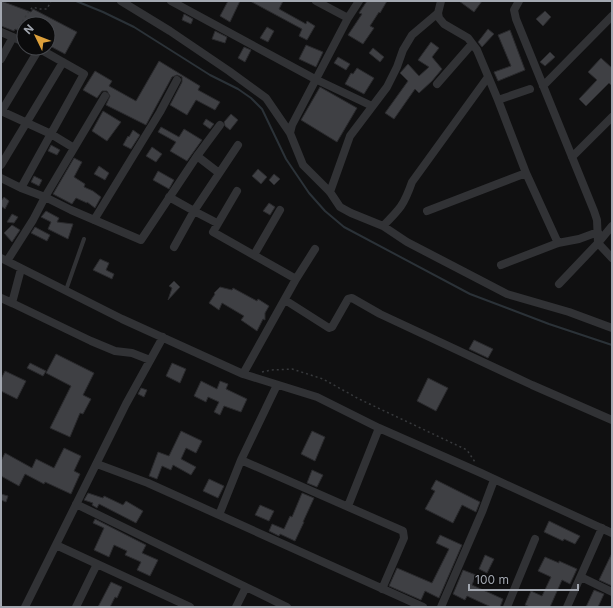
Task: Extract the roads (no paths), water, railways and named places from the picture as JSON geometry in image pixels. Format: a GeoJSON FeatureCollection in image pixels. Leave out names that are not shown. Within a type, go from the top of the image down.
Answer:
{"type":"FeatureCollection","features":[{"type":"Feature","properties":{"kind":"street"},"geometry":{"type":"LineString","coordinates":[[121,1],[177,35],[229,70],[266,98],[290,133],[303,165],[330,192],[340,207],[383,226],[407,242],[507,294],[569,312],[612,328]]}},
{"type":"Feature","properties":{"kind":"street"},"geometry":{"type":"LineString","coordinates":[[171,1],[316,79],[372,106]]}},
{"type":"Feature","properties":{"kind":"street"},"geometry":{"type":"LineString","coordinates":[[316,1],[348,18]]}},
{"type":"Feature","properties":{"kind":"street"},"geometry":{"type":"LineString","coordinates":[[290,133],[292,125],[358,1]]}},
{"type":"Feature","properties":{"kind":"street"},"geometry":{"type":"LineString","coordinates":[[441,1],[438,13],[439,18],[444,24],[468,38],[477,50],[526,173],[558,243]]}},
{"type":"Feature","properties":{"kind":"street"},"geometry":{"type":"LineString","coordinates":[[519,1],[514,10],[516,19],[594,211],[597,220],[598,243],[612,258]]}},
{"type":"Feature","properties":{"kind":"street"},"geometry":{"type":"LineString","coordinates":[[330,192],[350,136],[387,87],[397,67],[403,50],[412,35],[438,13]]}},
{"type":"Feature","properties":{"kind":"street"},"geometry":{"type":"LineString","coordinates":[[543,86],[612,16]]}},
{"type":"Feature","properties":{"kind":"street"},"geometry":{"type":"LineString","coordinates":[[1,32],[16,38]]}},
{"type":"Feature","properties":{"kind":"street"},"geometry":{"type":"LineString","coordinates":[[1,59],[13,37]]}},
{"type":"Feature","properties":{"kind":"street"},"geometry":{"type":"LineString","coordinates":[[437,84],[472,44]]}},
{"type":"Feature","properties":{"kind":"street"},"geometry":{"type":"LineString","coordinates":[[34,56],[1,111],[51,134],[74,148]]}},
{"type":"Feature","properties":{"kind":"street"},"geometry":{"type":"LineString","coordinates":[[21,188],[84,74],[52,56]]}},
{"type":"Feature","properties":{"kind":"street"},"geometry":{"type":"LineString","coordinates":[[1,166],[62,62]]}},
{"type":"Feature","properties":{"kind":"street"},"geometry":{"type":"LineString","coordinates":[[383,226],[400,209],[406,200],[412,182],[488,77]]}},
{"type":"Feature","properties":{"kind":"street"},"geometry":{"type":"LineString","coordinates":[[94,220],[160,112],[177,80]]}},
{"type":"Feature","properties":{"kind":"street"},"geometry":{"type":"LineString","coordinates":[[498,100],[530,89]]}},
{"type":"Feature","properties":{"kind":"street"},"geometry":{"type":"LineString","coordinates":[[105,96],[33,220],[4,260],[122,319],[246,375],[317,396],[379,428],[612,533]]}},
{"type":"Feature","properties":{"kind":"street"},"geometry":{"type":"LineString","coordinates":[[572,157],[612,117]]}},
{"type":"Feature","properties":{"kind":"street"},"geometry":{"type":"LineString","coordinates":[[1,178],[141,240],[169,196],[220,125]]}},
{"type":"Feature","properties":{"kind":"street"},"geometry":{"type":"LineString","coordinates":[[174,247],[194,210],[238,145]]}},
{"type":"Feature","properties":{"kind":"street"},"geometry":{"type":"LineString","coordinates":[[197,156],[219,173]]}},
{"type":"Feature","properties":{"kind":"street"},"geometry":{"type":"LineString","coordinates":[[427,211],[526,173]]}},
{"type":"Feature","properties":{"kind":"street"},"geometry":{"type":"LineString","coordinates":[[237,191],[213,232],[296,279]]}},
{"type":"Feature","properties":{"kind":"street"},"geometry":{"type":"LineString","coordinates":[[169,196],[217,223]]}},
{"type":"Feature","properties":{"kind":"street"},"geometry":{"type":"LineString","coordinates":[[254,255],[280,210]]}},
{"type":"Feature","properties":{"kind":"street"},"geometry":{"type":"LineString","coordinates":[[559,284],[612,226]]}},
{"type":"Feature","properties":{"kind":"street"},"geometry":{"type":"LineString","coordinates":[[501,265],[558,243],[598,232]]}},
{"type":"Feature","properties":{"kind":"street"},"geometry":{"type":"LineString","coordinates":[[246,375],[296,279],[315,249]]}},
{"type":"Feature","properties":{"kind":"street"},"geometry":{"type":"LineString","coordinates":[[12,304],[21,269]]}},
{"type":"Feature","properties":{"kind":"street"},"geometry":{"type":"LineString","coordinates":[[1,298],[114,351],[132,353],[150,360]]}},
{"type":"Feature","properties":{"kind":"street"},"geometry":{"type":"LineString","coordinates":[[285,300],[329,328],[332,327],[348,299],[352,298],[380,314],[525,382],[612,420]]}},
{"type":"Feature","properties":{"kind":"street"},"geometry":{"type":"LineString","coordinates":[[25,607],[126,404],[163,337]]}},
{"type":"Feature","properties":{"kind":"street"},"geometry":{"type":"LineString","coordinates":[[219,515],[242,460],[277,385]]}},
{"type":"Feature","properties":{"kind":"street"},"geometry":{"type":"LineString","coordinates":[[348,506],[379,428]]}},
{"type":"Feature","properties":{"kind":"street"},"geometry":{"type":"LineString","coordinates":[[242,460],[403,531],[404,538],[382,589]]}},
{"type":"Feature","properties":{"kind":"street"},"geometry":{"type":"LineString","coordinates":[[97,464],[148,483],[423,607]]}},
{"type":"Feature","properties":{"kind":"street"},"geometry":{"type":"LineString","coordinates":[[441,607],[482,512],[494,480]]}},
{"type":"Feature","properties":{"kind":"street"},"geometry":{"type":"LineString","coordinates":[[76,504],[287,607]]}},
{"type":"Feature","properties":{"kind":"street"},"geometry":{"type":"LineString","coordinates":[[567,607],[602,528]]}},
{"type":"Feature","properties":{"kind":"street"},"geometry":{"type":"LineString","coordinates":[[507,607],[535,539]]}},
{"type":"Feature","properties":{"kind":"street"},"geometry":{"type":"LineString","coordinates":[[56,545],[190,607]]}},
{"type":"Feature","properties":{"kind":"street"},"geometry":{"type":"LineString","coordinates":[[76,607],[96,564]]}},
{"type":"Feature","properties":{"kind":"street"},"geometry":{"type":"LineString","coordinates":[[581,577],[612,592]]}},
{"type":"Feature","properties":{"kind":"street"},"geometry":{"type":"LineString","coordinates":[[236,607],[246,587]]}},
{"type":"Feature","properties":{"kind":"lane"},"geometry":{"type":"LineString","coordinates":[[66,291],[84,239]]}},
{"type":"Feature","properties":{"kind":"waterway"},"geometry":{"type":"LineString","coordinates":[[76,1],[134,27],[210,75],[238,89],[251,98],[262,109],[286,159],[309,193],[325,211],[344,227],[470,294],[549,324],[612,345]]}}]}
